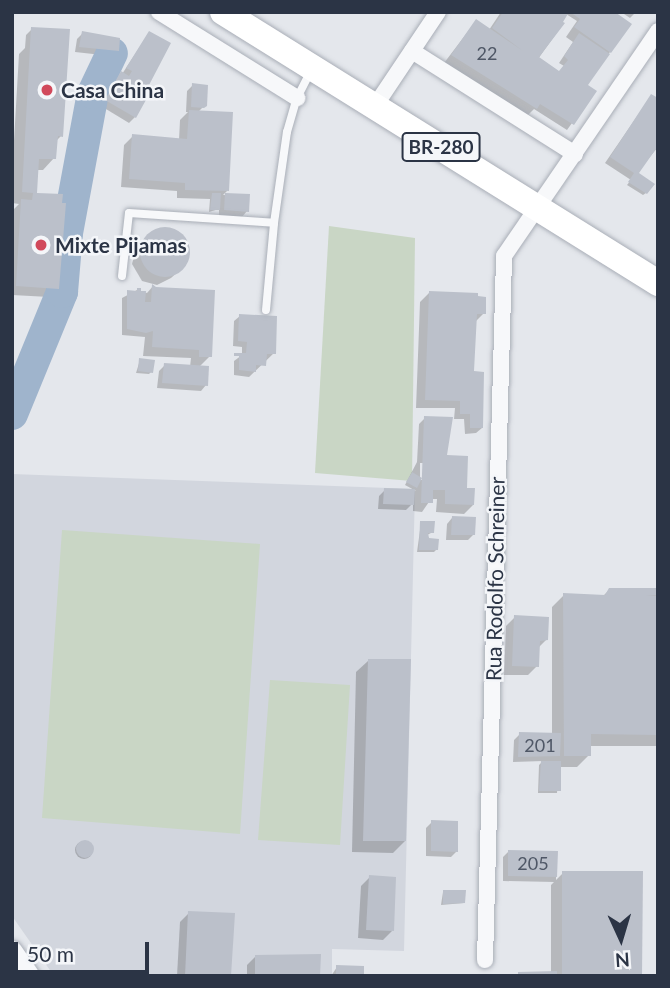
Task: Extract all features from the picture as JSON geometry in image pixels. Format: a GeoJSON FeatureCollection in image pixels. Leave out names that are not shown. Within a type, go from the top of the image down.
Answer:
{"type":"FeatureCollection","features":[{"type":"Feature","properties":{"kind":"highway","name":"BR-280"},"geometry":{"type":"LineString","coordinates":[[223,12],[658,283]]}},
{"type":"Feature","properties":{"kind":"street"},"geometry":{"type":"LineString","coordinates":[[159,12],[297,98]]}},
{"type":"Feature","properties":{"kind":"street"},"geometry":{"type":"LineString","coordinates":[[375,106],[438,12]]}},
{"type":"Feature","properties":{"kind":"street","name":"Rua Rodolfo Schreiner"},"geometry":{"type":"LineString","coordinates":[[485,960],[504,256],[658,31]]}},
{"type":"Feature","properties":{"kind":"street"},"geometry":{"type":"LineString","coordinates":[[412,51],[575,153]]}},
{"type":"Feature","properties":{"kind":"street"},"geometry":{"type":"LineString","coordinates":[[12,950],[30,976]]}},
{"type":"Feature","properties":{"kind":"lane"},"geometry":{"type":"LineString","coordinates":[[266,310],[274,223],[287,132],[297,98],[313,68]]}},
{"type":"Feature","properties":{"kind":"lane"},"geometry":{"type":"LineString","coordinates":[[122,276],[129,213],[274,223]]}},
{"type":"Feature","properties":{"kind":"shaded area"},"geometry":{"type":"Polygon","coordinates":[[[12,474],[415,489],[404,951],[332,949],[332,976],[54,976],[12,916],[12,474]]]}},
{"type":"Feature","properties":{"kind":"green space"},"geometry":{"type":"Polygon","coordinates":[[[329,226],[415,238],[412,481],[315,473],[329,226]]]}},
{"type":"Feature","properties":{"kind":"green space"},"geometry":{"type":"Polygon","coordinates":[[[62,530],[260,544],[240,834],[42,818],[62,530]]]}},
{"type":"Feature","properties":{"kind":"green space"},"geometry":{"type":"Polygon","coordinates":[[[270,680],[350,685],[340,845],[258,840],[270,680]]]}},
{"type":"Feature","properties":{"kind":"building"},"geometry":{"type":"Polygon","coordinates":[[[503,12],[569,12],[563,22],[565,23],[539,57],[559,71],[568,60],[564,56],[579,33],[610,54],[588,85],[597,91],[574,125],[540,104],[537,109],[451,55],[476,19],[523,51],[492,28],[503,12]]]}},
{"type":"Feature","properties":{"kind":"building"},"geometry":{"type":"Polygon","coordinates":[[[570,12],[615,12],[632,24],[611,53],[574,27],[580,19],[570,12]]]}},
{"type":"Feature","properties":{"kind":"building"},"geometry":{"type":"Polygon","coordinates":[[[31,27],[70,29],[63,137],[58,136],[56,159],[39,159],[37,193],[63,194],[62,203],[66,203],[59,289],[16,286],[21,199],[32,200],[33,193],[22,192],[31,27]]]}},
{"type":"Feature","properties":{"kind":"building"},"geometry":{"type":"Polygon","coordinates":[[[82,31],[120,38],[119,51],[79,47],[82,31]]]}},
{"type":"Feature","properties":{"kind":"building"},"geometry":{"type":"Polygon","coordinates":[[[149,31],[171,43],[148,87],[152,89],[136,118],[105,100],[121,71],[129,76],[132,71],[126,68],[149,31]]]}},
{"type":"Feature","properties":{"kind":"building"},"geometry":{"type":"Polygon","coordinates":[[[192,83],[208,85],[207,106],[204,108],[191,107],[192,83]]]}},
{"type":"Feature","properties":{"kind":"building"},"geometry":{"type":"Polygon","coordinates":[[[651,94],[658,98],[658,146],[639,173],[655,184],[647,194],[628,182],[634,173],[610,157],[651,94]]]}},
{"type":"Feature","properties":{"kind":"building"},"geometry":{"type":"Polygon","coordinates":[[[189,110],[233,112],[229,191],[185,190],[185,183],[129,179],[132,134],[187,139],[189,110]]]}},
{"type":"Feature","properties":{"kind":"building"},"geometry":{"type":"Polygon","coordinates":[[[212,193],[221,193],[220,210],[210,210],[212,193]]]}},
{"type":"Feature","properties":{"kind":"building"},"geometry":{"type":"Polygon","coordinates":[[[225,193],[250,194],[249,212],[224,210],[225,193]]]}},
{"type":"Feature","properties":{"kind":"building"},"geometry":{"type":"Polygon","coordinates":[[[165,227],[182,235],[190,252],[182,269],[165,277],[148,269],[140,252],[148,235],[165,227]]]}},
{"type":"Feature","properties":{"kind":"building"},"geometry":{"type":"Polygon","coordinates":[[[152,284],[156,287],[215,290],[212,357],[199,357],[199,350],[152,347],[153,331],[146,333],[127,329],[127,290],[137,291],[137,288],[141,288],[141,291],[146,291],[145,302],[151,302],[152,284]]]}},
{"type":"Feature","properties":{"kind":"building"},"geometry":{"type":"Polygon","coordinates":[[[429,291],[478,293],[478,296],[486,297],[486,314],[477,314],[474,371],[484,372],[483,428],[470,428],[470,414],[460,414],[460,401],[425,400],[429,291]]]}},
{"type":"Feature","properties":{"kind":"building"},"geometry":{"type":"Polygon","coordinates":[[[239,314],[277,316],[276,354],[267,354],[266,366],[256,365],[256,372],[239,370],[239,356],[234,356],[234,353],[246,353],[247,342],[238,341],[239,314]]]}},
{"type":"Feature","properties":{"kind":"building"},"geometry":{"type":"Polygon","coordinates":[[[139,358],[155,360],[153,373],[138,371],[139,358]]]}},
{"type":"Feature","properties":{"kind":"building"},"geometry":{"type":"Polygon","coordinates":[[[164,363],[209,366],[208,386],[162,383],[164,363]]]}},
{"type":"Feature","properties":{"kind":"building"},"geometry":{"type":"Polygon","coordinates":[[[424,416],[453,417],[447,455],[468,456],[467,488],[475,488],[474,505],[445,504],[445,490],[433,490],[433,503],[421,503],[424,416]]]}},
{"type":"Feature","properties":{"kind":"building"},"geometry":{"type":"Polygon","coordinates":[[[412,472],[422,478],[417,488],[406,482],[412,472]]]}},
{"type":"Feature","properties":{"kind":"building"},"geometry":{"type":"Polygon","coordinates":[[[384,488],[415,489],[414,505],[383,504],[384,488]]]}},
{"type":"Feature","properties":{"kind":"building"},"geometry":{"type":"Polygon","coordinates":[[[452,516],[476,517],[475,535],[451,535],[452,516]]]}},
{"type":"Feature","properties":{"kind":"building"},"geometry":{"type":"Polygon","coordinates":[[[420,521],[435,521],[434,533],[428,533],[429,538],[439,539],[438,550],[419,550],[420,521]]]}},
{"type":"Feature","properties":{"kind":"building"},"geometry":{"type":"Polygon","coordinates":[[[609,588],[658,588],[658,595],[646,596],[658,596],[658,735],[591,734],[591,756],[564,756],[563,593],[605,595],[609,588]]]}},
{"type":"Feature","properties":{"kind":"building"},"geometry":{"type":"Polygon","coordinates":[[[514,615],[549,617],[548,640],[540,641],[539,667],[512,666],[514,615]]]}},
{"type":"Feature","properties":{"kind":"building"},"geometry":{"type":"Polygon","coordinates":[[[368,659],[411,659],[406,841],[363,841],[368,659]]]}},
{"type":"Feature","properties":{"kind":"building"},"geometry":{"type":"Polygon","coordinates":[[[519,732],[561,733],[560,756],[518,757],[519,732]]]}},
{"type":"Feature","properties":{"kind":"building"},"geometry":{"type":"Polygon","coordinates":[[[541,761],[561,761],[561,791],[539,791],[541,761]]]}},
{"type":"Feature","properties":{"kind":"building"},"geometry":{"type":"Polygon","coordinates":[[[431,820],[458,821],[458,852],[431,851],[431,820]]]}},
{"type":"Feature","properties":{"kind":"building"},"geometry":{"type":"Polygon","coordinates":[[[85,840],[91,843],[94,849],[91,855],[85,858],[79,855],[76,849],[79,843],[85,840]]]}},
{"type":"Feature","properties":{"kind":"building"},"geometry":{"type":"Polygon","coordinates":[[[508,850],[558,851],[557,877],[508,876],[508,850]]]}},
{"type":"Feature","properties":{"kind":"building"},"geometry":{"type":"Polygon","coordinates":[[[562,871],[643,871],[642,976],[562,976],[562,871]]]}},
{"type":"Feature","properties":{"kind":"building"},"geometry":{"type":"Polygon","coordinates":[[[369,875],[396,877],[394,931],[366,930],[369,875]]]}},
{"type":"Feature","properties":{"kind":"building"},"geometry":{"type":"Polygon","coordinates":[[[443,890],[466,890],[465,903],[443,904],[443,890]]]}},
{"type":"Feature","properties":{"kind":"building"},"geometry":{"type":"Polygon","coordinates":[[[188,911],[235,913],[231,976],[185,976],[188,911]]]}},
{"type":"Feature","properties":{"kind":"building"},"geometry":{"type":"Polygon","coordinates":[[[321,954],[320,976],[255,976],[255,955],[321,954]]]}},
{"type":"Feature","properties":{"kind":"building"},"geometry":{"type":"Polygon","coordinates":[[[336,965],[364,966],[364,976],[336,976],[336,965]]]}},
{"type":"Feature","properties":{"kind":"building"},"geometry":{"type":"Polygon","coordinates":[[[557,971],[557,976],[518,976],[518,972],[557,971]]]}},
{"type":"Feature","properties":{"kind":"waterway"},"geometry":{"type":"LineString","coordinates":[[12,414],[62,292],[67,233],[93,93],[112,53]]}},
{"type":"Feature","properties":{"kind":"place","name":"Casa China"},"geometry":{"type":"Point","coordinates":[47,90]}},
{"type":"Feature","properties":{"kind":"place","name":"Mixte Pijamas"},"geometry":{"type":"Point","coordinates":[41,245]}}]}
